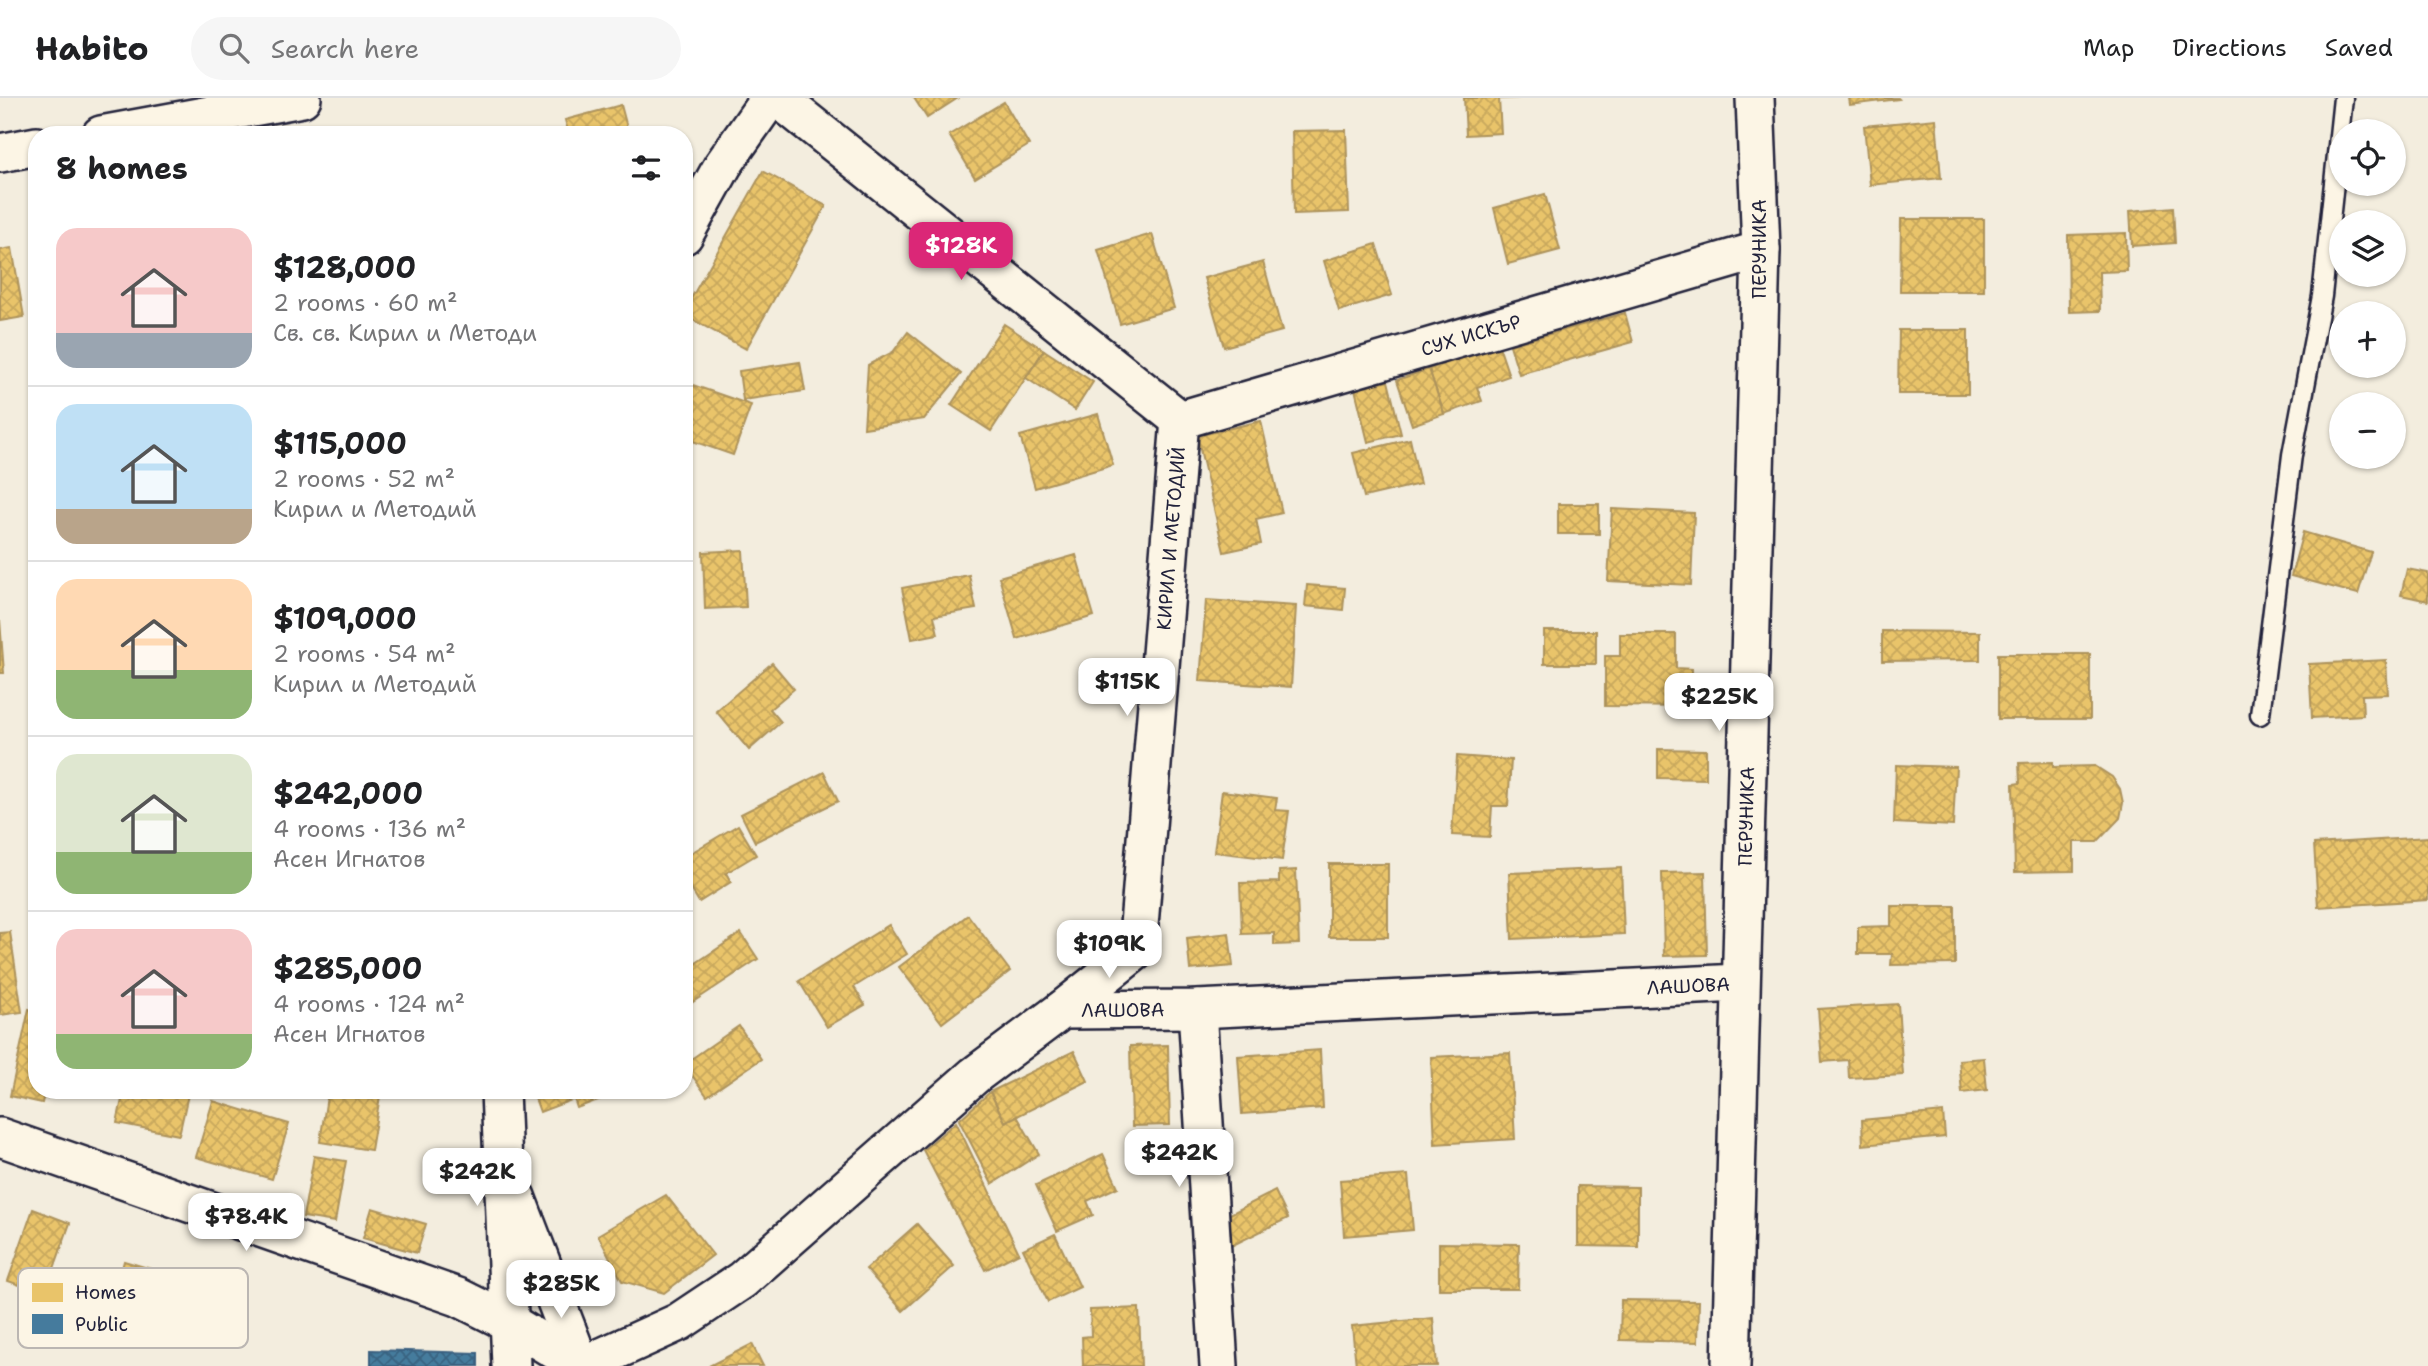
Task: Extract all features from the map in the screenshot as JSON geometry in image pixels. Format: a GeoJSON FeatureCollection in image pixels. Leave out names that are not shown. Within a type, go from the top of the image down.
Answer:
{"type":"FeatureCollection","features":[{"type":"Feature","properties":{"kind":"street"},"geometry":{"type":"LineString","coordinates":[[150,126],[302,98]]}},
{"type":"Feature","properties":{"kind":"street"},"geometry":{"type":"LineString","coordinates":[[693,219],[723,165],[770,98]]}},
{"type":"Feature","properties":{"kind":"street"},"geometry":{"type":"LineString","coordinates":[[778,98],[1180,420]]}},
{"type":"Feature","properties":{"kind":"street","name":"ПЕРУНИКА"},"geometry":{"type":"LineString","coordinates":[[1731,1366],[1761,250],[1755,98]]}},
{"type":"Feature","properties":{"kind":"street"},"geometry":{"type":"LineString","coordinates":[[0,153],[28,148]]}},
{"type":"Feature","properties":{"kind":"street","name":"СУХ ИСКЪР"},"geometry":{"type":"LineString","coordinates":[[1180,420],[1761,250]]}},
{"type":"Feature","properties":{"kind":"street","name":"КИРИЛ И МЕТОДИЙ"},"geometry":{"type":"LineString","coordinates":[[1138,1008],[1137,950],[1180,420]]}},
{"type":"Feature","properties":{"kind":"street"},"geometry":{"type":"LineString","coordinates":[[1062,1010],[1137,950]]}},
{"type":"Feature","properties":{"kind":"street","name":"ЛАШОВА"},"geometry":{"type":"LineString","coordinates":[[582,1366],[679,1322],[741,1280],[975,1076],[1062,1010],[1197,1009],[1740,983]]}},
{"type":"Feature","properties":{"kind":"street"},"geometry":{"type":"LineString","coordinates":[[1197,1009],[1219,1366]]}},
{"type":"Feature","properties":{"kind":"street"},"geometry":{"type":"LineString","coordinates":[[500,1099],[512,1324],[511,1366]]}},
{"type":"Feature","properties":{"kind":"street"},"geometry":{"type":"LineString","coordinates":[[0,1137],[458,1297],[512,1324],[582,1366]]}},
{"type":"Feature","properties":{"kind":"street"},"geometry":{"type":"LineString","coordinates":[[504,1168],[582,1366]]}},
{"type":"Feature","properties":{"kind":"lane"},"geometry":{"type":"LineString","coordinates":[[2260,715],[2292,455],[2322,296],[2343,98]]}},
{"type":"Feature","properties":{"kind":"building: Homes"},"geometry":{"type":"Polygon","coordinates":[[[914,98],[958,98],[927,118],[914,98]]]}},
{"type":"Feature","properties":{"kind":"building: Homes"},"geometry":{"type":"Polygon","coordinates":[[[1464,98],[1521,98],[1499,99],[1501,133],[1466,135],[1464,98]]]}},
{"type":"Feature","properties":{"kind":"building: Homes"},"geometry":{"type":"Polygon","coordinates":[[[1849,98],[1898,98],[1899,99],[1850,105],[1849,98]]]}},
{"type":"Feature","properties":{"kind":"building: Homes"},"geometry":{"type":"Polygon","coordinates":[[[1004,102],[1029,145],[975,178],[949,135],[1004,102]]]}},
{"type":"Feature","properties":{"kind":"building: Homes"},"geometry":{"type":"Polygon","coordinates":[[[621,105],[627,126],[567,126],[565,120],[621,105]]]}},
{"type":"Feature","properties":{"kind":"building: Homes"},"geometry":{"type":"Polygon","coordinates":[[[1936,119],[1941,178],[1870,185],[1864,126],[1936,119]]]}},
{"type":"Feature","properties":{"kind":"building: Homes"},"geometry":{"type":"Polygon","coordinates":[[[1346,130],[1349,212],[1294,214],[1292,131],[1346,130]]]}},
{"type":"Feature","properties":{"kind":"building: Homes"},"geometry":{"type":"Polygon","coordinates":[[[763,171],[826,206],[746,349],[693,320],[693,295],[763,171]]]}},
{"type":"Feature","properties":{"kind":"building: Homes"},"geometry":{"type":"Polygon","coordinates":[[[1545,194],[1560,250],[1508,264],[1494,208],[1545,194]]]}},
{"type":"Feature","properties":{"kind":"building: Homes"},"geometry":{"type":"Polygon","coordinates":[[[2173,207],[2175,243],[2132,246],[2130,211],[2173,207]]]}},
{"type":"Feature","properties":{"kind":"building: Homes"},"geometry":{"type":"Polygon","coordinates":[[[1901,219],[1984,219],[1984,291],[1900,291],[1901,219]]]}},
{"type":"Feature","properties":{"kind":"building: Homes"},"geometry":{"type":"Polygon","coordinates":[[[2126,233],[2127,271],[2099,272],[2100,311],[2069,312],[2068,235],[2126,233]]]}},
{"type":"Feature","properties":{"kind":"building: Homes"},"geometry":{"type":"Polygon","coordinates":[[[1152,234],[1174,308],[1120,324],[1098,250],[1152,234]]]}},
{"type":"Feature","properties":{"kind":"building: Homes"},"geometry":{"type":"Polygon","coordinates":[[[1376,244],[1392,295],[1339,311],[1324,261],[1376,244]]]}},
{"type":"Feature","properties":{"kind":"building: Homes"},"geometry":{"type":"Polygon","coordinates":[[[12,248],[24,317],[0,321],[0,250],[12,248]]]}},
{"type":"Feature","properties":{"kind":"building: Homes"},"geometry":{"type":"Polygon","coordinates":[[[1263,262],[1282,331],[1224,347],[1204,278],[1263,262]]]}},
{"type":"Feature","properties":{"kind":"building: Homes"},"geometry":{"type":"Polygon","coordinates":[[[1625,313],[1633,342],[1519,374],[1510,345],[1625,313]]]}},
{"type":"Feature","properties":{"kind":"building: Homes"},"geometry":{"type":"Polygon","coordinates":[[[1004,324],[1044,350],[991,431],[951,405],[1004,324]]]}},
{"type":"Feature","properties":{"kind":"building: Homes"},"geometry":{"type":"Polygon","coordinates":[[[1899,330],[1968,330],[1968,394],[1898,394],[1899,330]]]}},
{"type":"Feature","properties":{"kind":"building: Homes"},"geometry":{"type":"Polygon","coordinates":[[[908,332],[961,374],[924,419],[864,428],[868,365],[893,352],[908,332]]]}},
{"type":"Feature","properties":{"kind":"building: Homes"},"geometry":{"type":"Polygon","coordinates":[[[1499,346],[1509,376],[1477,387],[1482,401],[1444,414],[1429,369],[1499,346]]]}},
{"type":"Feature","properties":{"kind":"building: Homes"},"geometry":{"type":"Polygon","coordinates":[[[1044,350],[1093,382],[1075,410],[1026,378],[1044,350]]]}},
{"type":"Feature","properties":{"kind":"building: Homes"},"geometry":{"type":"Polygon","coordinates":[[[800,362],[805,391],[743,400],[739,371],[800,362]]]}},
{"type":"Feature","properties":{"kind":"building: Homes"},"geometry":{"type":"Polygon","coordinates":[[[1429,369],[1444,414],[1412,425],[1397,380],[1429,369]]]}},
{"type":"Feature","properties":{"kind":"building: Homes"},"geometry":{"type":"Polygon","coordinates":[[[1388,381],[1401,434],[1368,442],[1355,389],[1388,381]]]}},
{"type":"Feature","properties":{"kind":"building: Homes"},"geometry":{"type":"Polygon","coordinates":[[[693,385],[751,405],[733,455],[693,441],[693,385]]]}},
{"type":"Feature","properties":{"kind":"building: Homes"},"geometry":{"type":"Polygon","coordinates":[[[1098,414],[1113,465],[1035,488],[1020,436],[1098,414]]]}},
{"type":"Feature","properties":{"kind":"building: Homes"},"geometry":{"type":"Polygon","coordinates":[[[1261,421],[1282,513],[1256,519],[1261,544],[1224,552],[1197,436],[1261,421]]]}},
{"type":"Feature","properties":{"kind":"building: Homes"},"geometry":{"type":"Polygon","coordinates":[[[1410,439],[1420,484],[1364,497],[1353,453],[1410,439]]]}},
{"type":"Feature","properties":{"kind":"building: Homes"},"geometry":{"type":"Polygon","coordinates":[[[1558,504],[1599,504],[1599,534],[1558,534],[1558,504]]]}},
{"type":"Feature","properties":{"kind":"building: Homes"},"geometry":{"type":"Polygon","coordinates":[[[1612,509],[1694,513],[1691,585],[1608,581],[1612,509]]]}},
{"type":"Feature","properties":{"kind":"building: Homes"},"geometry":{"type":"Polygon","coordinates":[[[2303,532],[2371,552],[2358,594],[2291,576],[2303,532]]]}},
{"type":"Feature","properties":{"kind":"building: Homes"},"geometry":{"type":"Polygon","coordinates":[[[743,550],[746,607],[705,609],[703,552],[743,550]]]}},
{"type":"Feature","properties":{"kind":"building: Homes"},"geometry":{"type":"Polygon","coordinates":[[[1076,555],[1094,616],[1017,639],[999,577],[1076,555]]]}},
{"type":"Feature","properties":{"kind":"building: Homes"},"geometry":{"type":"Polygon","coordinates":[[[2407,569],[2428,573],[2428,601],[2401,595],[2407,569]]]}},
{"type":"Feature","properties":{"kind":"building: Homes"},"geometry":{"type":"Polygon","coordinates":[[[969,575],[976,609],[934,616],[938,634],[912,639],[902,588],[969,575]]]}},
{"type":"Feature","properties":{"kind":"building: Homes"},"geometry":{"type":"Polygon","coordinates":[[[1307,585],[1345,588],[1343,610],[1305,606],[1307,585]]]}},
{"type":"Feature","properties":{"kind":"building: Homes"},"geometry":{"type":"Polygon","coordinates":[[[1206,600],[1296,606],[1291,687],[1200,681],[1206,600]]]}},
{"type":"Feature","properties":{"kind":"building: Homes"},"geometry":{"type":"Polygon","coordinates":[[[0,620],[4,673],[0,673],[0,620]]]}},
{"type":"Feature","properties":{"kind":"building: Homes"},"geometry":{"type":"Polygon","coordinates":[[[1544,631],[1596,631],[1596,664],[1544,664],[1544,631]]]}},
{"type":"Feature","properties":{"kind":"building: Homes"},"geometry":{"type":"Polygon","coordinates":[[[1882,631],[1980,632],[1980,660],[1882,661],[1882,631]]]}},
{"type":"Feature","properties":{"kind":"building: Homes"},"geometry":{"type":"Polygon","coordinates":[[[1620,634],[1676,634],[1676,668],[1692,669],[1692,707],[1605,706],[1605,656],[1620,656],[1620,634]]]}},
{"type":"Feature","properties":{"kind":"building: Homes"},"geometry":{"type":"Polygon","coordinates":[[[1998,654],[2090,654],[2090,719],[1998,719],[1998,654]]]}},
{"type":"Feature","properties":{"kind":"building: Homes"},"geometry":{"type":"Polygon","coordinates":[[[2386,660],[2388,694],[2362,695],[2363,715],[2312,718],[2309,664],[2386,660]]]}},
{"type":"Feature","properties":{"kind":"building: Homes"},"geometry":{"type":"Polygon","coordinates":[[[772,663],[794,689],[770,709],[781,722],[749,750],[716,711],[772,663]]]}},
{"type":"Feature","properties":{"kind":"building: Homes"},"geometry":{"type":"Polygon","coordinates":[[[1658,749],[1706,750],[1706,779],[1658,778],[1658,749]]]}},
{"type":"Feature","properties":{"kind":"building: Homes"},"geometry":{"type":"Polygon","coordinates":[[[1457,756],[1511,760],[1508,806],[1492,806],[1490,837],[1452,835],[1457,756]]]}},
{"type":"Feature","properties":{"kind":"building: Homes"},"geometry":{"type":"Polygon","coordinates":[[[2053,762],[2053,767],[2095,766],[2112,777],[2120,789],[2123,803],[2120,818],[2097,842],[2074,842],[2074,871],[2015,872],[2013,784],[2020,783],[2019,763],[2053,762]]]}},
{"type":"Feature","properties":{"kind":"building: Homes"},"geometry":{"type":"Polygon","coordinates":[[[1896,765],[1956,767],[1953,826],[1894,823],[1896,765]]]}},
{"type":"Feature","properties":{"kind":"building: Homes"},"geometry":{"type":"Polygon","coordinates":[[[824,772],[838,801],[755,842],[741,814],[824,772]]]}},
{"type":"Feature","properties":{"kind":"building: Homes"},"geometry":{"type":"Polygon","coordinates":[[[1222,791],[1277,798],[1275,810],[1289,811],[1282,860],[1214,852],[1222,791]]]}},
{"type":"Feature","properties":{"kind":"building: Homes"},"geometry":{"type":"Polygon","coordinates":[[[738,825],[756,855],[726,873],[731,882],[699,902],[693,892],[693,852],[738,825]]]}},
{"type":"Feature","properties":{"kind":"building: Homes"},"geometry":{"type":"Polygon","coordinates":[[[2428,837],[2428,900],[2318,907],[2314,844],[2428,837]]]}},
{"type":"Feature","properties":{"kind":"building: Homes"},"geometry":{"type":"Polygon","coordinates":[[[1329,864],[1388,864],[1388,937],[1329,937],[1329,864]]]}},
{"type":"Feature","properties":{"kind":"building: Homes"},"geometry":{"type":"Polygon","coordinates":[[[1621,868],[1624,934],[1512,939],[1509,873],[1621,868]]]}},
{"type":"Feature","properties":{"kind":"building: Homes"},"geometry":{"type":"Polygon","coordinates":[[[1296,870],[1299,944],[1274,945],[1274,933],[1242,934],[1240,883],[1279,882],[1279,871],[1296,870]]]}},
{"type":"Feature","properties":{"kind":"building: Homes"},"geometry":{"type":"Polygon","coordinates":[[[1705,872],[1707,955],[1664,956],[1662,873],[1705,872]]]}},
{"type":"Feature","properties":{"kind":"building: Homes"},"geometry":{"type":"Polygon","coordinates":[[[1891,906],[1955,906],[1955,964],[1891,965],[1892,954],[1858,954],[1858,927],[1891,926],[1891,906]]]}},
{"type":"Feature","properties":{"kind":"building: Homes"},"geometry":{"type":"Polygon","coordinates":[[[968,915],[1010,971],[942,1023],[899,967],[968,915]]]}},
{"type":"Feature","properties":{"kind":"building: Homes"},"geometry":{"type":"Polygon","coordinates":[[[889,925],[907,954],[854,987],[865,1005],[827,1027],[799,981],[889,925]]]}},
{"type":"Feature","properties":{"kind":"building: Homes"},"geometry":{"type":"Polygon","coordinates":[[[10,932],[22,1012],[0,1015],[0,933],[10,932]]]}},
{"type":"Feature","properties":{"kind":"building: Homes"},"geometry":{"type":"Polygon","coordinates":[[[741,933],[758,959],[693,1002],[693,965],[741,933]]]}},
{"type":"Feature","properties":{"kind":"building: Homes"},"geometry":{"type":"Polygon","coordinates":[[[1229,933],[1233,966],[1190,970],[1187,938],[1229,933]]]}},
{"type":"Feature","properties":{"kind":"building: Homes"},"geometry":{"type":"Polygon","coordinates":[[[1898,1004],[1903,1075],[1849,1078],[1848,1060],[1822,1062],[1818,1009],[1898,1004]]]}},
{"type":"Feature","properties":{"kind":"building: Homes"},"geometry":{"type":"Polygon","coordinates":[[[28,1014],[28,1099],[43,1099],[42,1103],[10,1096],[28,1014]]]}},
{"type":"Feature","properties":{"kind":"building: Homes"},"geometry":{"type":"Polygon","coordinates":[[[739,1026],[761,1059],[707,1096],[693,1077],[693,1058],[739,1026]]]}},
{"type":"Feature","properties":{"kind":"building: Homes"},"geometry":{"type":"Polygon","coordinates":[[[1168,1045],[1170,1125],[1132,1126],[1130,1046],[1168,1045]]]}},
{"type":"Feature","properties":{"kind":"building: Homes"},"geometry":{"type":"Polygon","coordinates":[[[1320,1050],[1323,1108],[1242,1114],[1238,1056],[1320,1050]]]}},
{"type":"Feature","properties":{"kind":"building: Homes"},"geometry":{"type":"Polygon","coordinates":[[[1074,1051],[1088,1081],[1005,1122],[990,1092],[1074,1051]]]}},
{"type":"Feature","properties":{"kind":"building: Homes"},"geometry":{"type":"Polygon","coordinates":[[[1510,1053],[1515,1139],[1435,1144],[1431,1057],[1510,1053]]]}},
{"type":"Feature","properties":{"kind":"building: Homes"},"geometry":{"type":"Polygon","coordinates":[[[1984,1058],[1987,1090],[1962,1093],[1959,1060],[1984,1058]]]}},
{"type":"Feature","properties":{"kind":"building: Homes"},"geometry":{"type":"Polygon","coordinates":[[[990,1092],[1005,1122],[1017,1116],[1039,1154],[992,1184],[959,1120],[990,1092]]]}},
{"type":"Feature","properties":{"kind":"building: Homes"},"geometry":{"type":"Polygon","coordinates":[[[122,1099],[187,1099],[179,1135],[117,1123],[122,1099]]]}},
{"type":"Feature","properties":{"kind":"building: Homes"},"geometry":{"type":"Polygon","coordinates":[[[327,1099],[380,1099],[371,1150],[320,1142],[327,1099]]]}},
{"type":"Feature","properties":{"kind":"building: Homes"},"geometry":{"type":"Polygon","coordinates":[[[535,1099],[574,1099],[540,1112],[535,1099]]]}},
{"type":"Feature","properties":{"kind":"building: Homes"},"geometry":{"type":"Polygon","coordinates":[[[574,1099],[601,1099],[577,1108],[574,1099]]]}},
{"type":"Feature","properties":{"kind":"building: Homes"},"geometry":{"type":"Polygon","coordinates":[[[213,1101],[289,1124],[272,1179],[196,1157],[213,1101]]]}},
{"type":"Feature","properties":{"kind":"building: Homes"},"geometry":{"type":"Polygon","coordinates":[[[1943,1112],[1945,1137],[1863,1145],[1862,1120],[1943,1112]]]}},
{"type":"Feature","properties":{"kind":"building: Homes"},"geometry":{"type":"Polygon","coordinates":[[[956,1122],[1019,1253],[985,1270],[923,1150],[956,1122]]]}},
{"type":"Feature","properties":{"kind":"building: Homes"},"geometry":{"type":"Polygon","coordinates":[[[1103,1154],[1118,1187],[1087,1201],[1093,1215],[1057,1231],[1036,1185],[1103,1154]]]}},
{"type":"Feature","properties":{"kind":"building: Homes"},"geometry":{"type":"Polygon","coordinates":[[[314,1156],[346,1161],[335,1222],[303,1217],[314,1156]]]}},
{"type":"Feature","properties":{"kind":"building: Homes"},"geometry":{"type":"Polygon","coordinates":[[[1408,1175],[1413,1230],[1344,1236],[1340,1180],[1408,1175]]]}},
{"type":"Feature","properties":{"kind":"building: Homes"},"geometry":{"type":"Polygon","coordinates":[[[1578,1186],[1638,1187],[1638,1247],[1578,1246],[1578,1186]]]}},
{"type":"Feature","properties":{"kind":"building: Homes"},"geometry":{"type":"Polygon","coordinates":[[[1275,1191],[1288,1218],[1229,1247],[1224,1217],[1275,1191]]]}},
{"type":"Feature","properties":{"kind":"building: Homes"},"geometry":{"type":"Polygon","coordinates":[[[666,1195],[713,1255],[664,1293],[622,1281],[598,1235],[666,1195]]]}},
{"type":"Feature","properties":{"kind":"building: Homes"},"geometry":{"type":"Polygon","coordinates":[[[372,1208],[426,1224],[417,1253],[363,1238],[372,1208]]]}},
{"type":"Feature","properties":{"kind":"building: Homes"},"geometry":{"type":"Polygon","coordinates":[[[33,1209],[70,1223],[54,1268],[18,1268],[18,1285],[8,1281],[33,1209]]]}},
{"type":"Feature","properties":{"kind":"building: Homes"},"geometry":{"type":"Polygon","coordinates":[[[917,1224],[954,1266],[903,1311],[866,1269],[917,1224]]]}},
{"type":"Feature","properties":{"kind":"building: Homes"},"geometry":{"type":"Polygon","coordinates":[[[1055,1234],[1080,1287],[1048,1302],[1023,1249],[1055,1234]]]}},
{"type":"Feature","properties":{"kind":"building: Homes"},"geometry":{"type":"Polygon","coordinates":[[[1439,1243],[1519,1244],[1518,1289],[1439,1289],[1439,1243]]]}},
{"type":"Feature","properties":{"kind":"building: Homes"},"geometry":{"type":"Polygon","coordinates":[[[124,1261],[148,1268],[122,1268],[124,1261]]]}},
{"type":"Feature","properties":{"kind":"building: Homes"},"geometry":{"type":"Polygon","coordinates":[[[1621,1300],[1699,1301],[1698,1342],[1620,1340],[1621,1300]]]}},
{"type":"Feature","properties":{"kind":"building: Homes"},"geometry":{"type":"Polygon","coordinates":[[[1139,1308],[1141,1366],[1083,1366],[1082,1337],[1091,1336],[1090,1310],[1139,1308]]]}},
{"type":"Feature","properties":{"kind":"building: Homes"},"geometry":{"type":"Polygon","coordinates":[[[1433,1318],[1437,1366],[1356,1366],[1352,1326],[1433,1318]]]}},
{"type":"Feature","properties":{"kind":"building: Homes"},"geometry":{"type":"Polygon","coordinates":[[[752,1344],[763,1366],[709,1366],[752,1344]]]}},
{"type":"Feature","properties":{"kind":"building: Public"},"geometry":{"type":"Polygon","coordinates":[[[371,1350],[478,1353],[478,1366],[371,1366],[371,1350]]]}}]}
